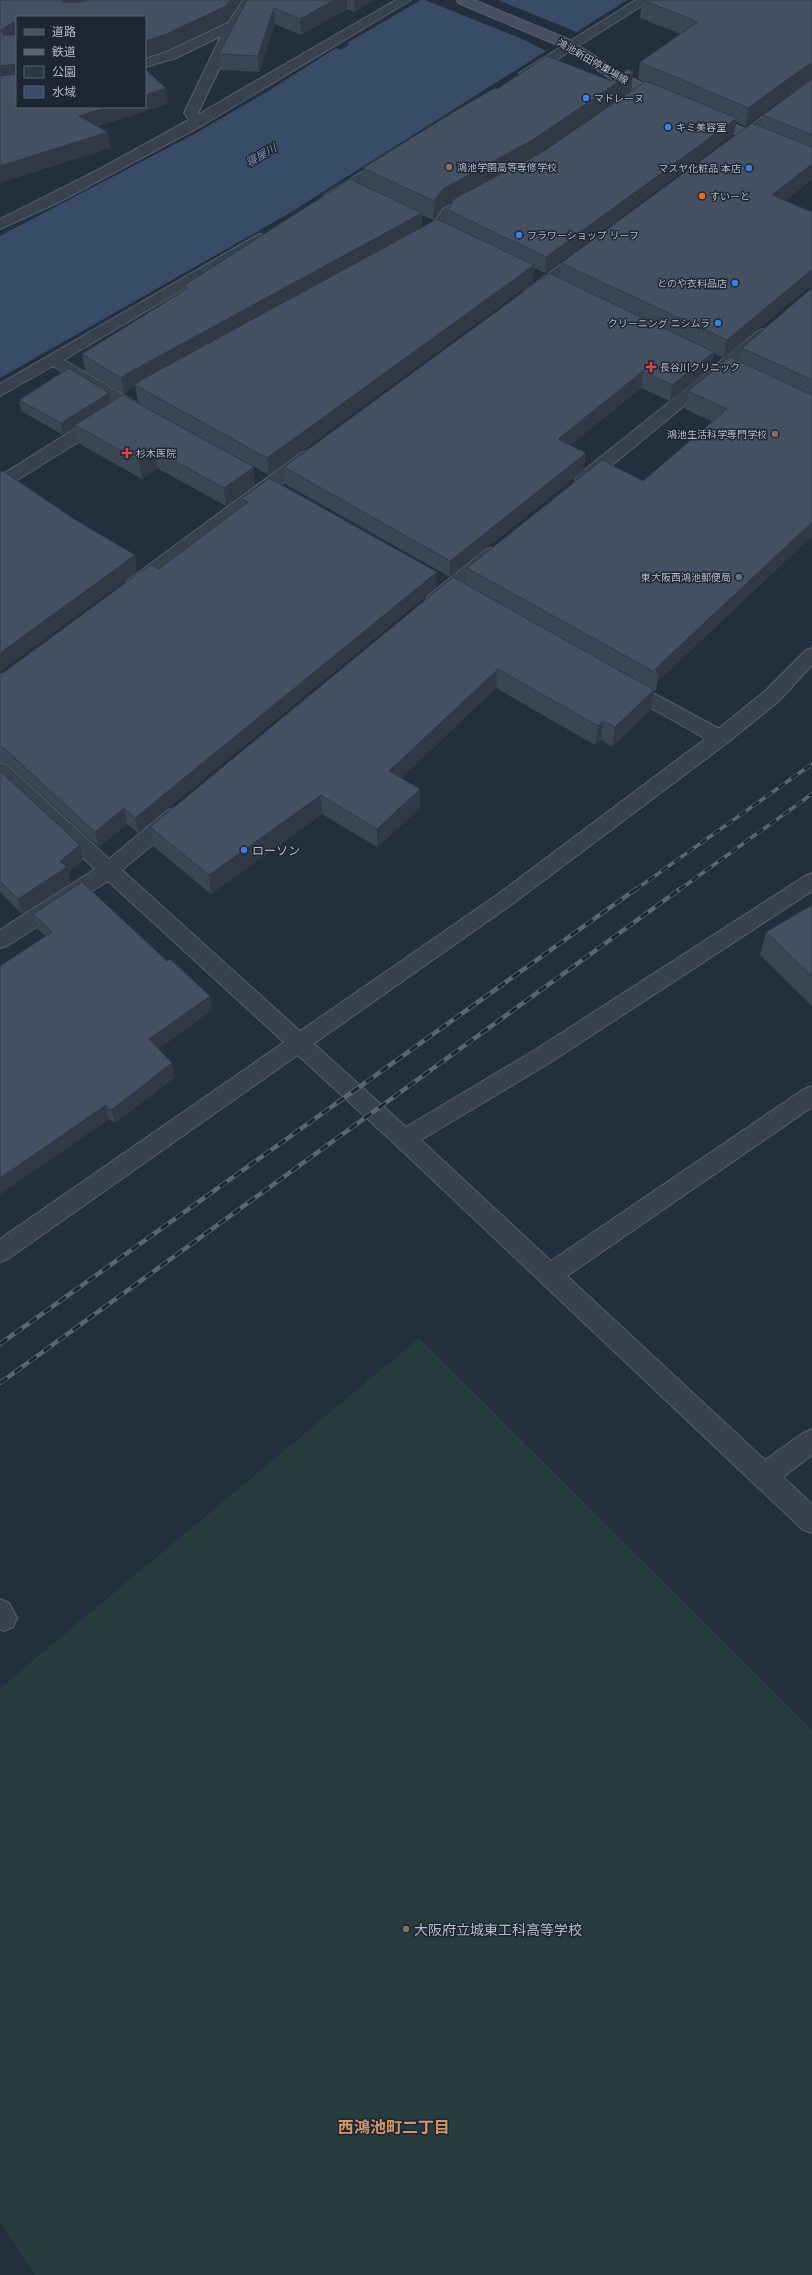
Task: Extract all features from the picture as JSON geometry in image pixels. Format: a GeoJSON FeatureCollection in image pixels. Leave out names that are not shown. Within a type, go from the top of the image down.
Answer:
{"type":"FeatureCollection","features":[{"type":"Feature","properties":{"kind":"main road","name":"鴻池新田停車場線"},"geometry":{"type":"LineString","coordinates":[[463,0],[569,45],[643,90],[677,105]]}},
{"type":"Feature","properties":{"kind":"main road"},"geometry":{"type":"LineString","coordinates":[[698,114],[812,161]]}},
{"type":"Feature","properties":{"kind":"street"},"geometry":{"type":"LineString","coordinates":[[198,122],[191,112],[233,26],[249,0]]}},
{"type":"Feature","properties":{"kind":"street"},"geometry":{"type":"LineString","coordinates":[[0,225],[198,122],[404,0]]}},
{"type":"Feature","properties":{"kind":"street"},"geometry":{"type":"LineString","coordinates":[[511,82],[569,45],[645,0]]}},
{"type":"Feature","properties":{"kind":"street"},"geometry":{"type":"LineString","coordinates":[[146,63],[172,55],[233,26]]}},
{"type":"Feature","properties":{"kind":"street"},"geometry":{"type":"LineString","coordinates":[[722,154],[812,86]]}},
{"type":"Feature","properties":{"kind":"street"},"geometry":{"type":"LineString","coordinates":[[628,100],[643,90]]}},
{"type":"Feature","properties":{"kind":"street"},"geometry":{"type":"LineString","coordinates":[[319,202],[399,153]]}},
{"type":"Feature","properties":{"kind":"street"},"geometry":{"type":"LineString","coordinates":[[347,186],[360,193]]}},
{"type":"Feature","properties":{"kind":"street"},"geometry":{"type":"LineString","coordinates":[[408,244],[436,229],[448,212],[489,189]]}},
{"type":"Feature","properties":{"kind":"street"},"geometry":{"type":"LineString","coordinates":[[422,222],[450,236]]}},
{"type":"Feature","properties":{"kind":"street"},"geometry":{"type":"LineString","coordinates":[[0,391],[272,231]]}},
{"type":"Feature","properties":{"kind":"street"},"geometry":{"type":"LineString","coordinates":[[516,304],[599,243]]}},
{"type":"Feature","properties":{"kind":"street"},"geometry":{"type":"LineString","coordinates":[[569,492],[725,367],[777,322]]}},
{"type":"Feature","properties":{"kind":"street"},"geometry":{"type":"LineString","coordinates":[[54,360],[131,398],[159,423]]}},
{"type":"Feature","properties":{"kind":"street"},"geometry":{"type":"LineString","coordinates":[[0,483],[113,413],[131,398]]}},
{"type":"Feature","properties":{"kind":"street"},"geometry":{"type":"LineString","coordinates":[[122,594],[319,448]]}},
{"type":"Feature","properties":{"kind":"street"},"geometry":{"type":"LineString","coordinates":[[420,612],[507,542]]}},
{"type":"Feature","properties":{"kind":"street"},"geometry":{"type":"LineString","coordinates":[[0,1252],[508,897],[720,738],[772,696],[812,654]]}},
{"type":"Feature","properties":{"kind":"street"},"geometry":{"type":"LineString","coordinates":[[610,677],[720,738]]}},
{"type":"Feature","properties":{"kind":"street"},"geometry":{"type":"LineString","coordinates":[[0,770],[551,1274],[812,1521]]}},
{"type":"Feature","properties":{"kind":"street"},"geometry":{"type":"LineString","coordinates":[[0,940],[109,870],[188,804]]}},
{"type":"Feature","properties":{"kind":"street"},"geometry":{"type":"LineString","coordinates":[[405,1139],[543,1056],[812,881]]}},
{"type":"Feature","properties":{"kind":"street"},"geometry":{"type":"LineString","coordinates":[[551,1274],[812,1095]]}},
{"type":"Feature","properties":{"kind":"street"},"geometry":{"type":"LineString","coordinates":[[765,1475],[812,1441]]}},
{"type":"Feature","properties":{"kind":"green space","name":"大阪府立城東工科高等学校"},"geometry":{"type":"Polygon","coordinates":[[[419,1338],[812,1730],[812,2275],[35,2275],[0,2222],[0,1688],[419,1338]]]}},
{"type":"Feature","properties":{"kind":"water","name":"寝屋川"},"geometry":{"type":"Polygon","coordinates":[[[421,0],[627,0],[288,214],[0,378],[0,236],[196,133],[270,90],[336,48],[340,50],[350,44],[347,43],[421,0]]]}},
{"type":"Feature","properties":{"kind":"pier"},"geometry":{"type":"Polygon","coordinates":[[[425,0],[498,0],[579,33],[548,52],[520,38],[425,0]]]}},
{"type":"Feature","properties":{"kind":"building"},"geometry":{"type":"Polygon","coordinates":[[[0,0],[64,0],[63,2],[81,2],[86,0],[230,0],[226,6],[164,35],[146,41],[146,16],[16,16],[16,108],[104,108],[79,116],[108,132],[0,166],[0,76],[15,74],[15,64],[0,66],[0,0]],[[14,22],[1,30],[3,35],[15,35],[14,22]]]}},
{"type":"Feature","properties":{"kind":"building"},"geometry":{"type":"Polygon","coordinates":[[[247,0],[334,0],[300,19],[274,8],[258,56],[219,54],[247,0]]]}},
{"type":"Feature","properties":{"kind":"building"},"geometry":{"type":"Polygon","coordinates":[[[642,0],[812,0],[812,64],[809,64],[748,108],[640,62],[698,22],[642,0]]]}},
{"type":"Feature","properties":{"kind":"building"},"geometry":{"type":"Polygon","coordinates":[[[547,56],[611,81],[628,69],[633,72],[532,140],[443,189],[434,201],[363,168],[455,111],[495,88],[497,89],[547,56]]]}},
{"type":"Feature","properties":{"kind":"building"},"geometry":{"type":"Polygon","coordinates":[[[146,70],[166,88],[146,95],[146,70]]]}},
{"type":"Feature","properties":{"kind":"building"},"geometry":{"type":"Polygon","coordinates":[[[812,79],[812,135],[763,115],[812,79]]]}},
{"type":"Feature","properties":{"kind":"building"},"geometry":{"type":"Polygon","coordinates":[[[646,81],[737,118],[546,257],[448,210],[454,199],[544,151],[646,81]]]}},
{"type":"Feature","properties":{"kind":"building"},"geometry":{"type":"Polygon","coordinates":[[[752,123],[812,147],[812,164],[772,195],[812,212],[812,270],[727,340],[561,263],[752,123]]]}},
{"type":"Feature","properties":{"kind":"building"},"geometry":{"type":"Polygon","coordinates":[[[350,179],[422,213],[121,378],[82,354],[188,288],[183,286],[350,179]]]}},
{"type":"Feature","properties":{"kind":"building"},"geometry":{"type":"Polygon","coordinates":[[[437,219],[534,265],[267,458],[135,385],[141,380],[437,219]]]}},
{"type":"Feature","properties":{"kind":"building"},"geometry":{"type":"Polygon","coordinates":[[[549,273],[714,352],[672,385],[643,371],[558,439],[586,453],[450,561],[284,467],[549,273]]]}},
{"type":"Feature","properties":{"kind":"building"},"geometry":{"type":"Polygon","coordinates":[[[812,288],[812,380],[742,348],[812,288]]]}},
{"type":"Feature","properties":{"kind":"building"},"geometry":{"type":"Polygon","coordinates":[[[730,357],[812,395],[812,522],[655,669],[658,674],[467,568],[602,460],[643,481],[727,409],[688,391],[730,357]]]}},
{"type":"Feature","properties":{"kind":"building"},"geometry":{"type":"Polygon","coordinates":[[[69,368],[109,393],[61,423],[19,400],[69,368]]]}},
{"type":"Feature","properties":{"kind":"building"},"geometry":{"type":"Polygon","coordinates":[[[123,395],[254,467],[224,488],[155,450],[139,461],[75,425],[123,395]]]}},
{"type":"Feature","properties":{"kind":"building"},"geometry":{"type":"Polygon","coordinates":[[[3,471],[74,519],[135,555],[0,653],[0,472],[3,471]]]}},
{"type":"Feature","properties":{"kind":"building"},"geometry":{"type":"Polygon","coordinates":[[[269,478],[437,572],[135,818],[124,808],[95,832],[4,748],[0,747],[0,673],[3,673],[151,564],[159,569],[248,502],[241,499],[269,478]]]}},
{"type":"Feature","properties":{"kind":"building"},"geometry":{"type":"Polygon","coordinates":[[[453,577],[654,690],[615,727],[603,721],[598,726],[498,669],[389,771],[420,789],[377,829],[321,795],[209,875],[150,827],[453,577]]]}},
{"type":"Feature","properties":{"kind":"building"},"geometry":{"type":"Polygon","coordinates":[[[0,771],[80,845],[60,861],[67,867],[18,899],[0,881],[0,771]]]}},
{"type":"Feature","properties":{"kind":"building"},"geometry":{"type":"Polygon","coordinates":[[[82,882],[167,961],[170,959],[210,996],[149,1039],[172,1063],[111,1110],[106,1105],[0,1178],[0,966],[52,932],[33,914],[82,882]]]}},
{"type":"Feature","properties":{"kind":"building"},"geometry":{"type":"Polygon","coordinates":[[[812,905],[812,976],[766,932],[812,905]]]}},
{"type":"Feature","properties":{"kind":"railway"},"geometry":{"type":"LineString","coordinates":[[635,890],[812,764]]}},
{"type":"Feature","properties":{"kind":"railway"},"geometry":{"type":"LineString","coordinates":[[679,890],[812,794]]}},
{"type":"Feature","properties":{"kind":"railway"},"geometry":{"type":"LineString","coordinates":[[0,1344],[636,889]]}},
{"type":"Feature","properties":{"kind":"railway"},"geometry":{"type":"LineString","coordinates":[[0,1383],[680,889]]}},
{"type":"Feature","properties":{"kind":"place","name":"マドレーヌ"},"geometry":{"type":"Point","coordinates":[586,98]}},
{"type":"Feature","properties":{"kind":"place","name":"キミ美容室"},"geometry":{"type":"Point","coordinates":[668,127]}},
{"type":"Feature","properties":{"kind":"place","name":"鴻池学園高等専修学校"},"geometry":{"type":"Point","coordinates":[449,167]}},
{"type":"Feature","properties":{"kind":"place","name":"マスヤ化粧品 本店"},"geometry":{"type":"Point","coordinates":[749,168]}},
{"type":"Feature","properties":{"kind":"place","name":"すいーと"},"geometry":{"type":"Point","coordinates":[702,196]}},
{"type":"Feature","properties":{"kind":"place","name":"フラワーショップ リーフ"},"geometry":{"type":"Point","coordinates":[519,235]}},
{"type":"Feature","properties":{"kind":"place","name":"とのや衣料品店"},"geometry":{"type":"Point","coordinates":[735,283]}},
{"type":"Feature","properties":{"kind":"place","name":"クリーニング ニシムラ"},"geometry":{"type":"Point","coordinates":[718,323]}},
{"type":"Feature","properties":{"kind":"place","name":"長谷川クリニック"},"geometry":{"type":"Point","coordinates":[651,367]}},
{"type":"Feature","properties":{"kind":"place","name":"鴻池生活科学専門学校"},"geometry":{"type":"Point","coordinates":[775,434]}},
{"type":"Feature","properties":{"kind":"place","name":"杉木医院"},"geometry":{"type":"Point","coordinates":[127,453]}},
{"type":"Feature","properties":{"kind":"place","name":"東大阪西鴻池郵便局"},"geometry":{"type":"Point","coordinates":[739,577]}},
{"type":"Feature","properties":{"kind":"place","name":"ローソン"},"geometry":{"type":"Point","coordinates":[244,850]}},
{"type":"Feature","properties":{"kind":"place","name":"大阪府立城東工科高等学校"},"geometry":{"type":"Point","coordinates":[406,1929]}},
{"type":"Feature","properties":{"kind":"district","name":"西鴻池町二丁目"},"geometry":{"type":"Point","coordinates":[394,2127]}}]}
